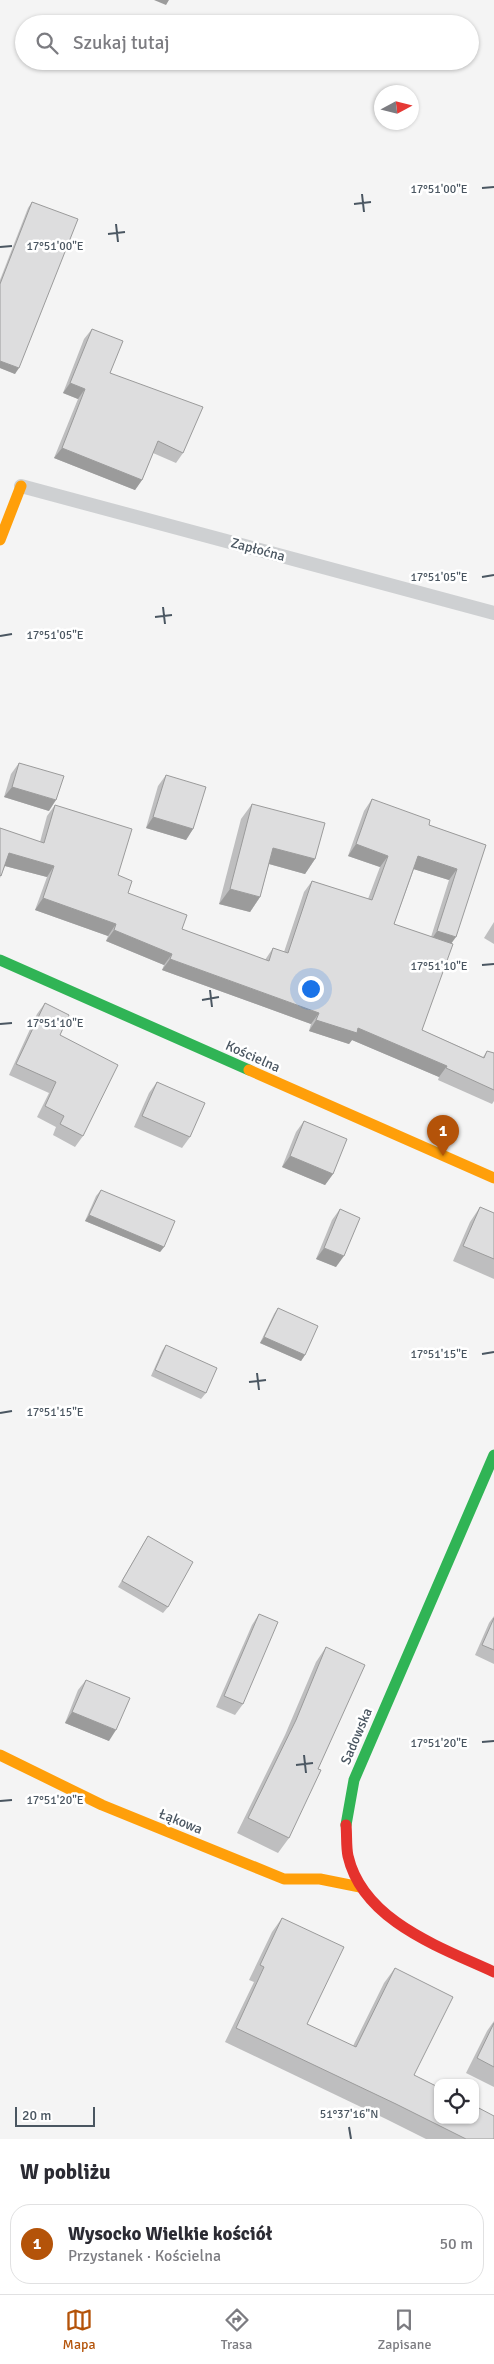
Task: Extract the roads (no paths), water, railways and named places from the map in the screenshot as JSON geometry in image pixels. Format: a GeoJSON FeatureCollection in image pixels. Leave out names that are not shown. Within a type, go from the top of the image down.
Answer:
{"type":"FeatureCollection","features":[{"type":"Feature","properties":{"kind":"street"},"geometry":{"type":"LineString","coordinates":[[0,540],[21,486]]}},
{"type":"Feature","properties":{"kind":"street","name":"Kościelna"},"geometry":{"type":"LineString","coordinates":[[0,960],[494,1178]]}},
{"type":"Feature","properties":{"kind":"street","name":"Sadowska"},"geometry":{"type":"LineString","coordinates":[[494,1455],[354,1780],[346,1806],[345,1831],[351,1869],[360,1887],[374,1906],[395,1922],[494,1972]]}},
{"type":"Feature","properties":{"kind":"street","name":"Łąkowa"},"geometry":{"type":"LineString","coordinates":[[0,1755],[102,1805],[284,1879],[320,1879],[360,1887]]}},
{"type":"Feature","properties":{"kind":"lane","name":"Zapłoćna"},"geometry":{"type":"LineString","coordinates":[[21,486],[494,613]]}},
{"type":"Feature","properties":{"kind":"place","name":"Wysocko Wielkie kościół"},"geometry":{"type":"Point","coordinates":[443,1156]}}]}
